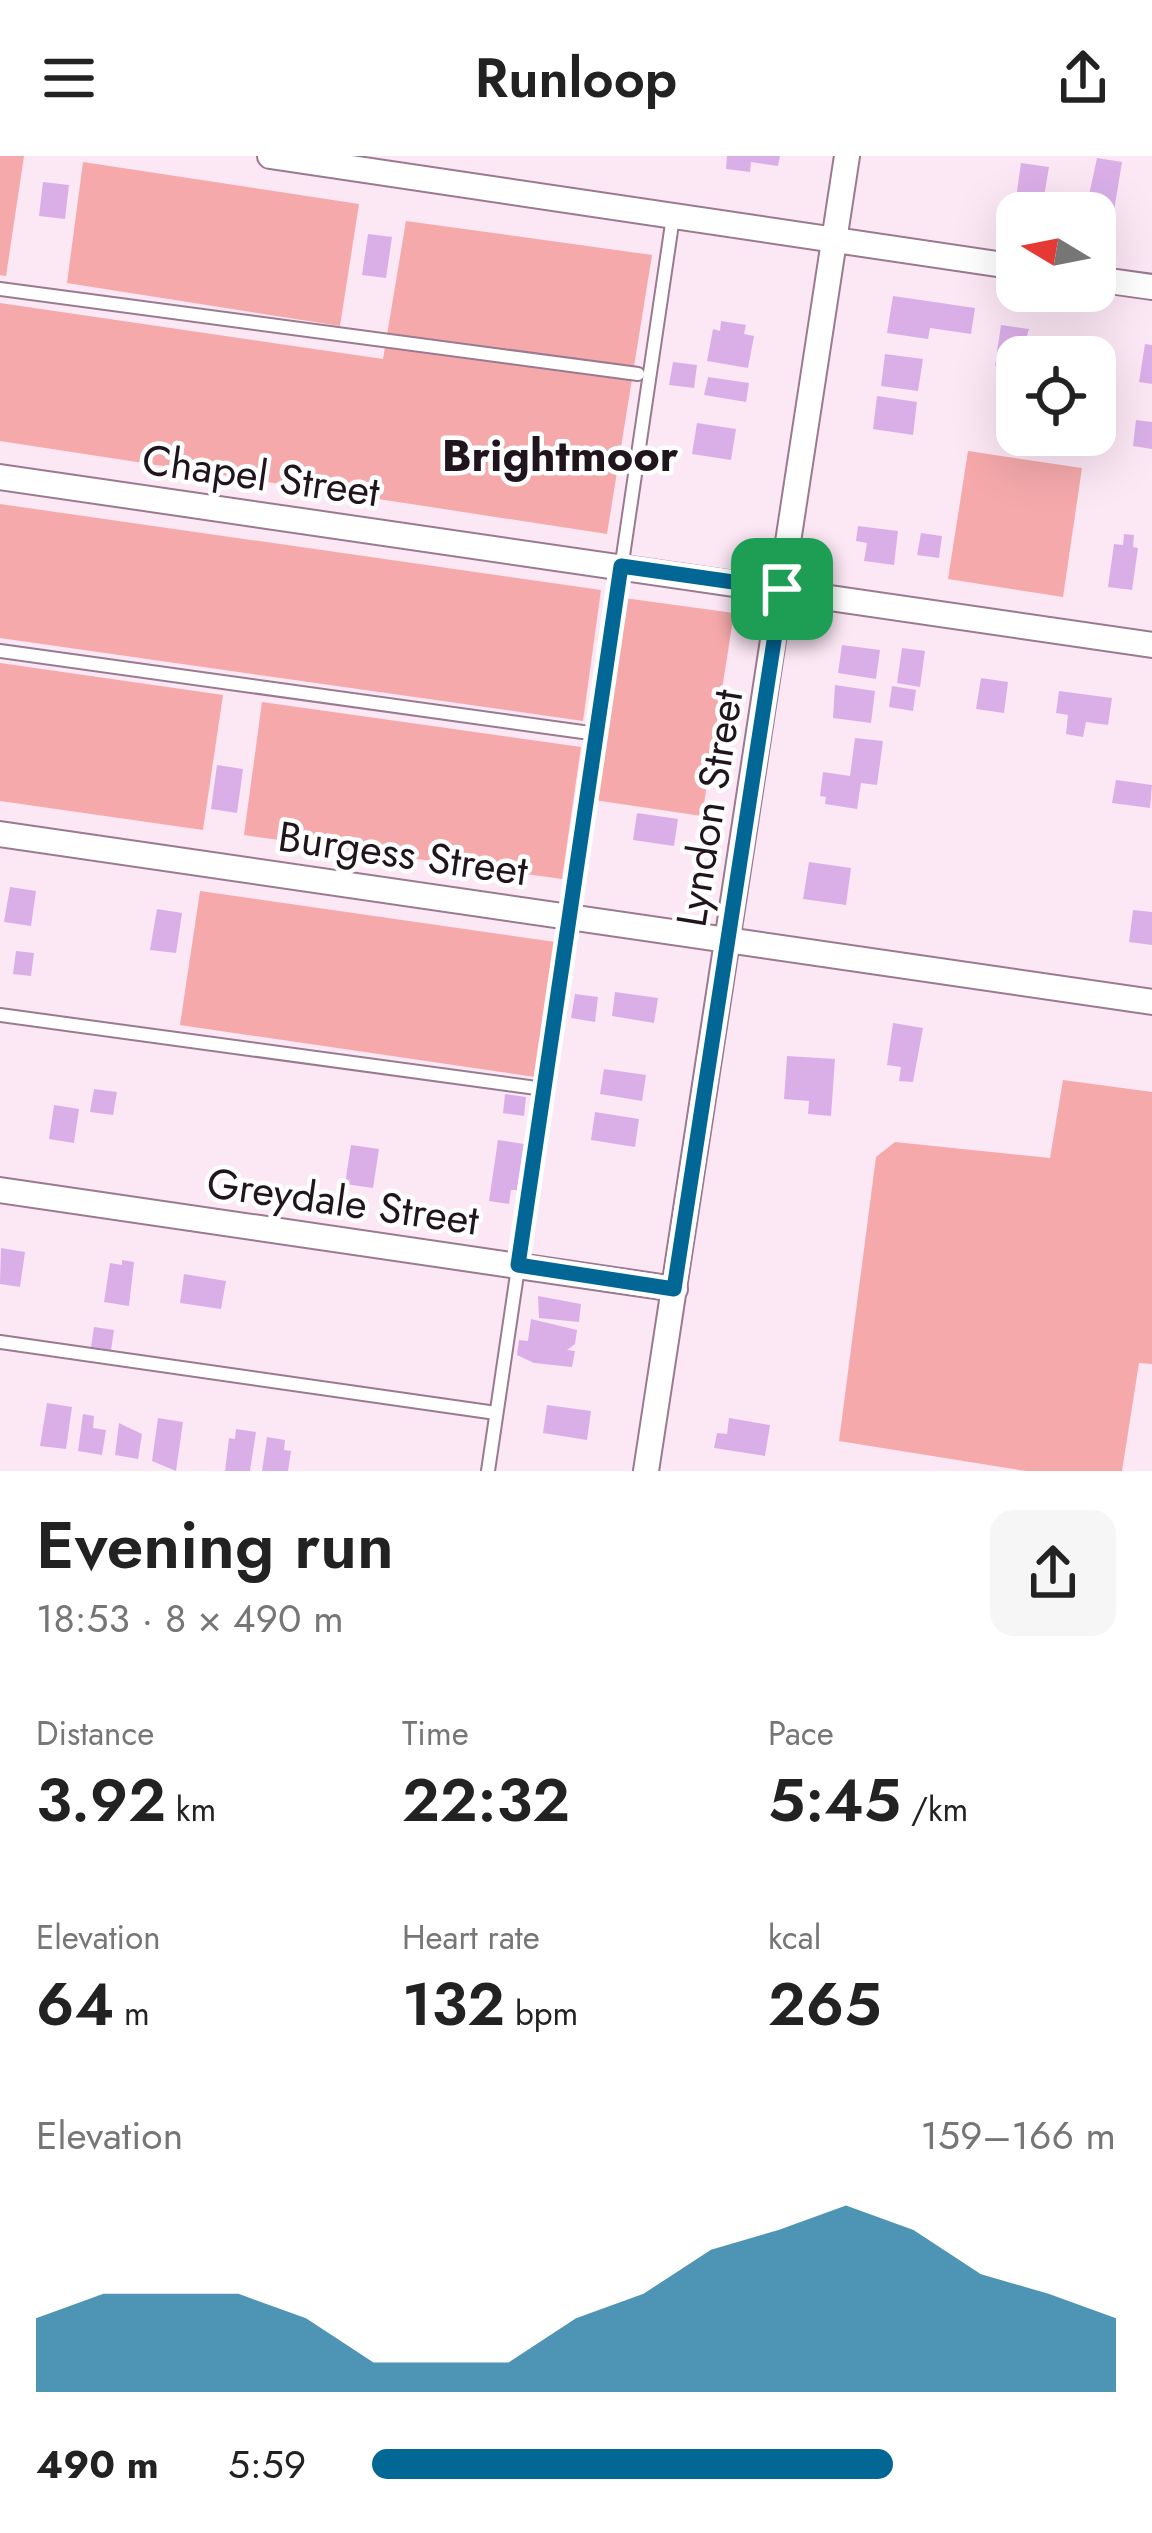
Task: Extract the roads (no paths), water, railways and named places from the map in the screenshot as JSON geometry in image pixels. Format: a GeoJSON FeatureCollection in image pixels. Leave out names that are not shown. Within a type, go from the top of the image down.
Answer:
{"type":"FeatureCollection","features":[{"type":"Feature","properties":{"kind":"street"},"geometry":{"type":"LineString","coordinates":[[270,156],[996,264]]}},
{"type":"Feature","properties":{"kind":"street","name":"Lyndon Street"},"geometry":{"type":"LineString","coordinates":[[646,1471],[847,156]]}},
{"type":"Feature","properties":{"kind":"street"},"geometry":{"type":"LineString","coordinates":[[1116,282],[1152,287]]}},
{"type":"Feature","properties":{"kind":"street","name":"Chapel Street"},"geometry":{"type":"LineString","coordinates":[[0,477],[1152,645]]}},
{"type":"Feature","properties":{"kind":"street","name":"Burgess Street"},"geometry":{"type":"LineString","coordinates":[[0,834],[1152,1002]]}},
{"type":"Feature","properties":{"kind":"street","name":"Greydale Street"},"geometry":{"type":"LineString","coordinates":[[0,1190],[674,1289]]}},
{"type":"Feature","properties":{"kind":"lane"},"geometry":{"type":"LineString","coordinates":[[488,1471],[673,216]]}},
{"type":"Feature","properties":{"kind":"lane"},"geometry":{"type":"LineString","coordinates":[[0,289],[638,374]]}},
{"type":"Feature","properties":{"kind":"lane"},"geometry":{"type":"LineString","coordinates":[[0,651],[596,734]]}},
{"type":"Feature","properties":{"kind":"lane"},"geometry":{"type":"LineString","coordinates":[[0,1015],[544,1089]]}},
{"type":"Feature","properties":{"kind":"lane"},"geometry":{"type":"LineString","coordinates":[[0,1342],[496,1413]]}},
{"type":"Feature","properties":{"kind":"district","name":"Brightmoor"},"geometry":{"type":"Point","coordinates":[560,455]}}]}
